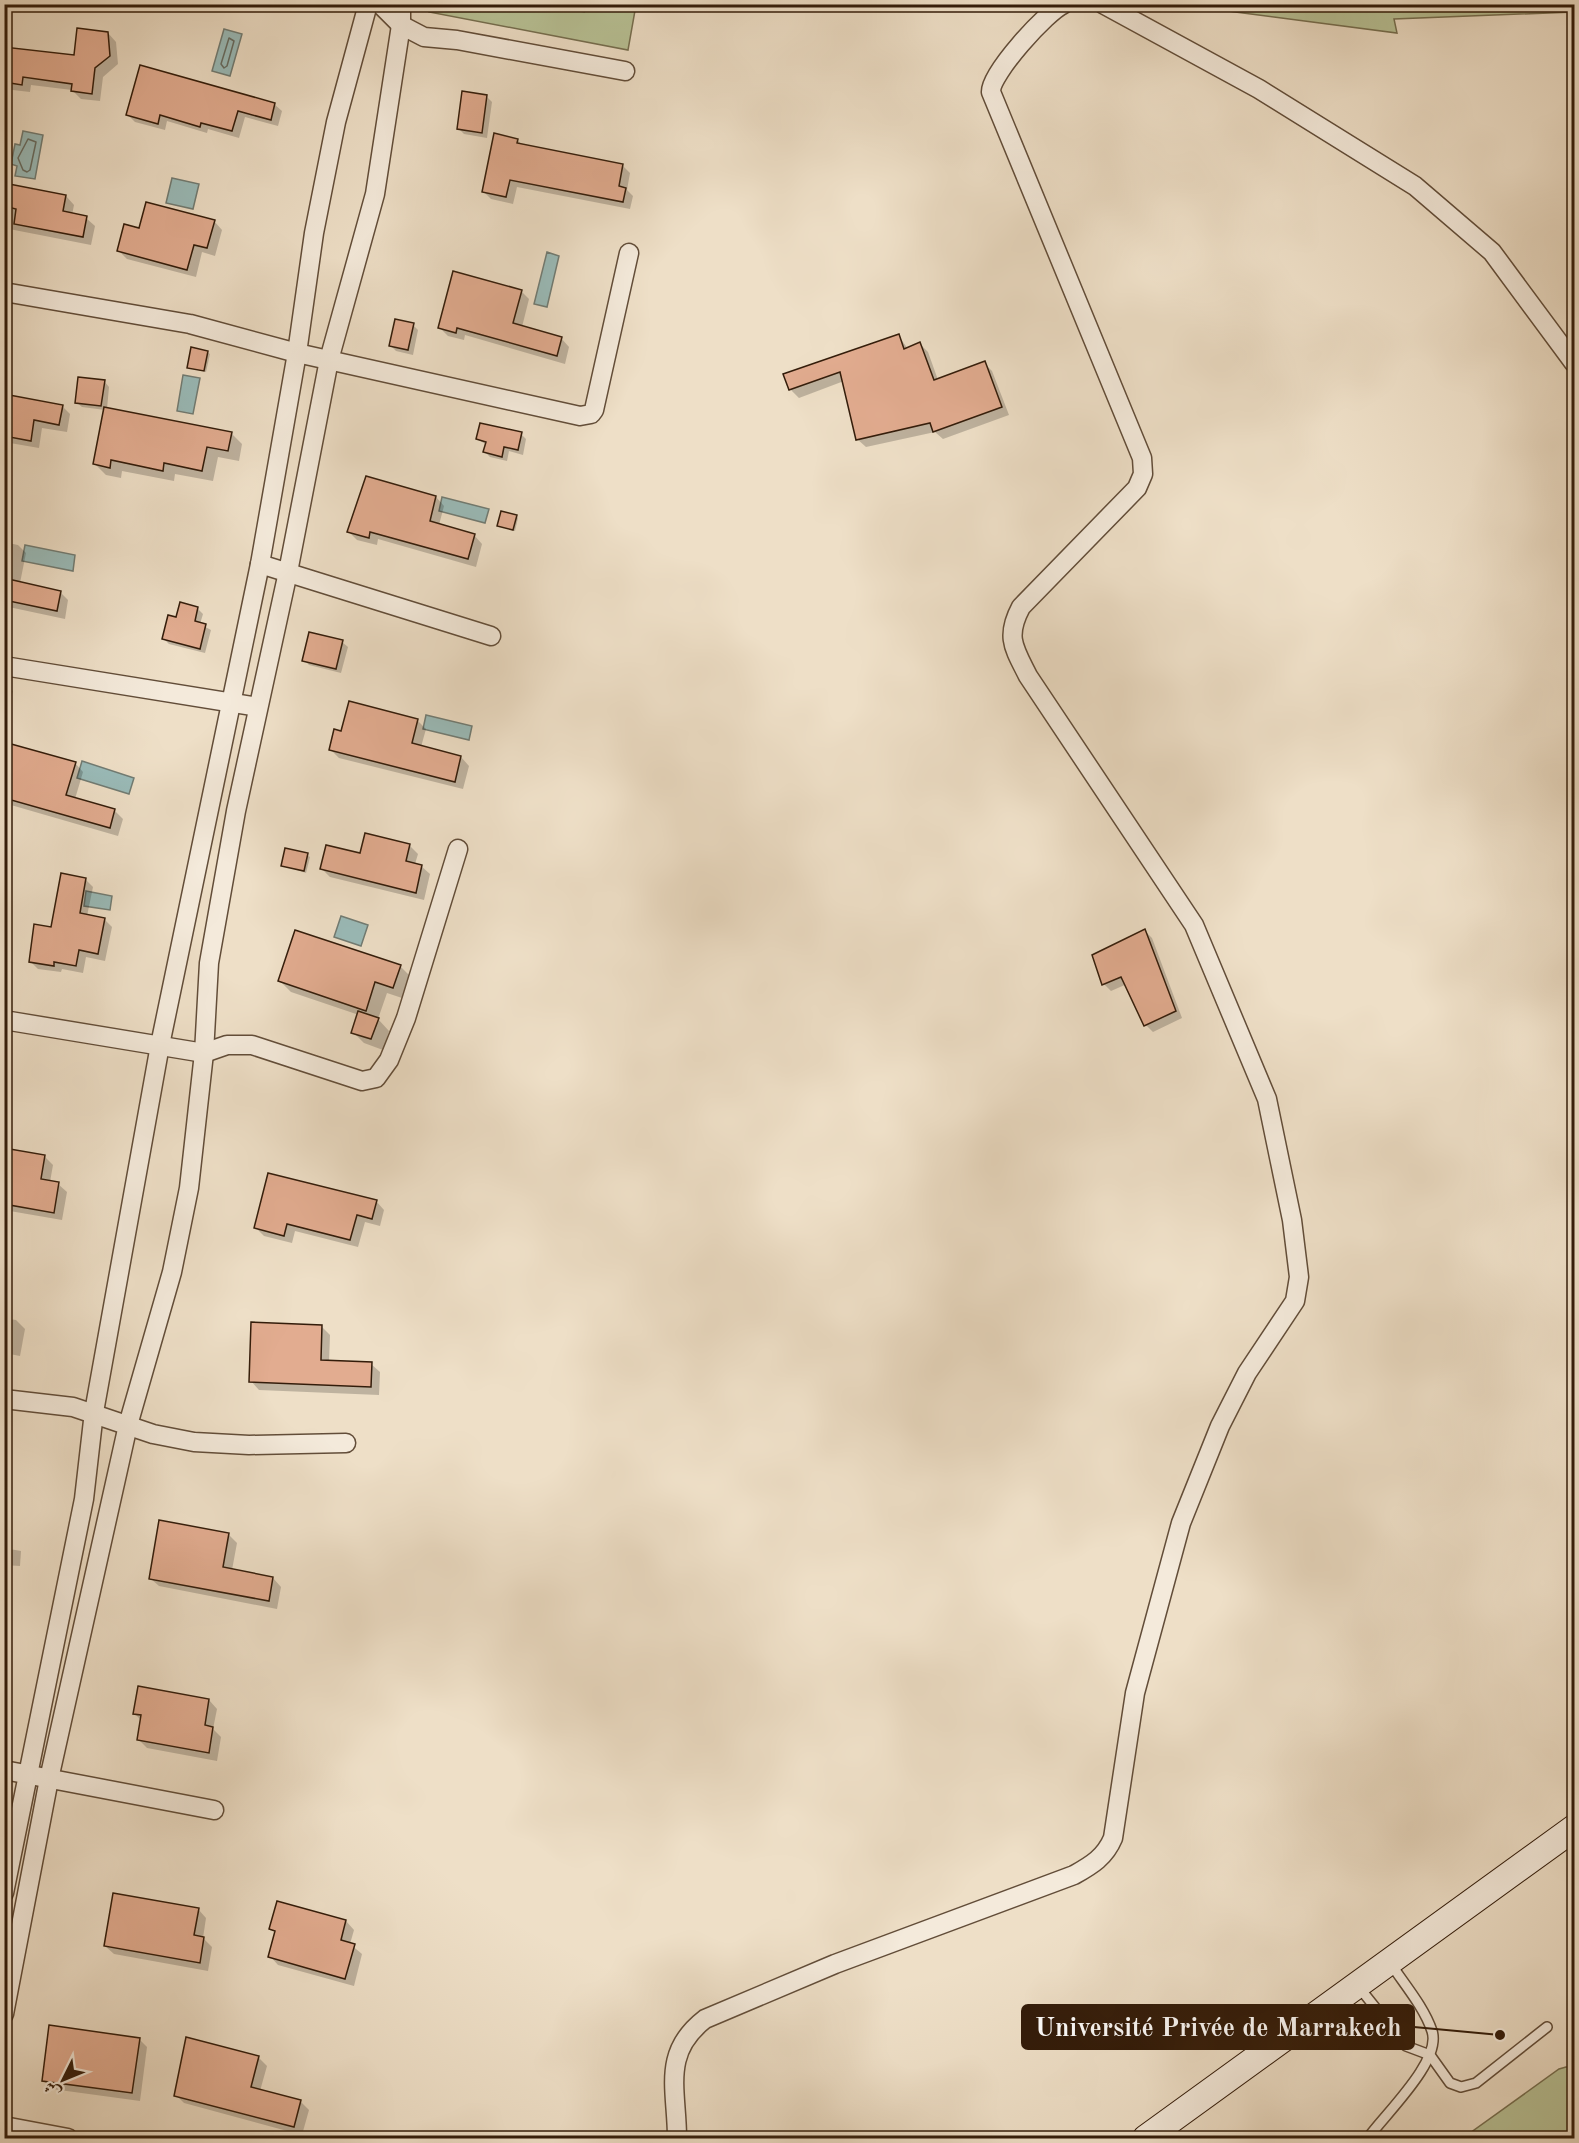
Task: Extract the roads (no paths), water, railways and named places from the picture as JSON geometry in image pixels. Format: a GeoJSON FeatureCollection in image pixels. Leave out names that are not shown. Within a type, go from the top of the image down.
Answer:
{"type":"FeatureCollection","features":[{"type":"Feature","properties":{"kind":"main road"},"geometry":{"type":"LineString","coordinates":[[1146,2139],[1575,1828]]}},
{"type":"Feature","properties":{"kind":"street"},"geometry":{"type":"LineString","coordinates":[[4,1893],[84,1499],[94,1412],[160,1045],[260,564],[297,353],[314,233],[336,122],[368,4]]}},
{"type":"Feature","properties":{"kind":"street"},"geometry":{"type":"LineString","coordinates":[[380,4],[400,25],[424,37],[457,40],[625,70]]}},
{"type":"Feature","properties":{"kind":"street"},"geometry":{"type":"LineString","coordinates":[[4,2014],[50,1779],[128,1425],[172,1272],[189,1188],[204,1053],[209,963],[258,707],[288,572],[329,360],[375,194],[400,25],[401,4]]}},
{"type":"Feature","properties":{"kind":"street"},"geometry":{"type":"LineString","coordinates":[[677,2139],[675,2074],[677,2052],[692,2029],[705,2019],[835,1964],[1074,1875],[1089,1867],[1107,1851],[1113,1838],[1135,1693],[1181,1523],[1220,1426],[1247,1372],[1295,1301],[1299,1277],[1292,1220],[1267,1099],[1231,1009],[1194,925],[1028,676],[1011,643],[1015,618],[1021,607],[1137,488],[1143,474],[1142,458],[991,92],[995,77],[1051,12],[1064,4]]}},
{"type":"Feature","properties":{"kind":"street"},"geometry":{"type":"LineString","coordinates":[[1103,4],[1259,89],[1415,186],[1492,252],[1575,363]]}},
{"type":"Feature","properties":{"kind":"street"},"geometry":{"type":"LineString","coordinates":[[4,292],[190,324],[297,353],[560,413],[587,416],[594,410],[599,392],[629,253]]}},
{"type":"Feature","properties":{"kind":"street"},"geometry":{"type":"LineString","coordinates":[[260,564],[491,636]]}},
{"type":"Feature","properties":{"kind":"street"},"geometry":{"type":"LineString","coordinates":[[4,666],[258,707]]}},
{"type":"Feature","properties":{"kind":"street"},"geometry":{"type":"LineString","coordinates":[[4,1020],[204,1053],[227,1045],[252,1045],[362,1081],[376,1078],[389,1060],[406,1018],[458,849]]}},
{"type":"Feature","properties":{"kind":"street"},"geometry":{"type":"LineString","coordinates":[[4,1399],[62,1404],[94,1412],[168,1438],[194,1442],[249,1445],[346,1443]]}},
{"type":"Feature","properties":{"kind":"street"},"geometry":{"type":"LineString","coordinates":[[4,1770],[214,1810]]}},
{"type":"Feature","properties":{"kind":"street"},"geometry":{"type":"LineString","coordinates":[[4,2126],[68,2139]]}},
{"type":"Feature","properties":{"kind":"lane"},"geometry":{"type":"LineString","coordinates":[[1368,2139],[1410,2087],[1430,2055],[1434,2039],[1432,2031],[1390,1962]]}},
{"type":"Feature","properties":{"kind":"lane"},"geometry":{"type":"LineString","coordinates":[[1357,1985],[1406,2046],[1430,2055],[1450,2083],[1466,2087],[1547,2027]]}},
{"type":"Feature","properties":{"kind":"water"},"geometry":{"type":"Polygon","coordinates":[[[224,29],[242,34],[230,76],[212,71],[224,29]]]}},
{"type":"Feature","properties":{"kind":"water"},"geometry":{"type":"Polygon","coordinates":[[[23,131],[43,135],[35,179],[15,176],[17,166],[11,164],[15,144],[20,145],[23,131]]]}},
{"type":"Feature","properties":{"kind":"water"},"geometry":{"type":"Polygon","coordinates":[[[172,178],[199,184],[193,209],[166,203],[172,178]]]}},
{"type":"Feature","properties":{"kind":"water"},"geometry":{"type":"Polygon","coordinates":[[[547,252],[559,256],[547,307],[534,304],[547,252]]]}},
{"type":"Feature","properties":{"kind":"water"},"geometry":{"type":"Polygon","coordinates":[[[183,375],[200,378],[193,414],[177,411],[183,375]]]}},
{"type":"Feature","properties":{"kind":"water"},"geometry":{"type":"Polygon","coordinates":[[[442,497],[489,509],[485,523],[439,511],[442,497]]]}},
{"type":"Feature","properties":{"kind":"water"},"geometry":{"type":"Polygon","coordinates":[[[25,545],[75,555],[73,571],[22,561],[25,545]]]}},
{"type":"Feature","properties":{"kind":"water"},"geometry":{"type":"Polygon","coordinates":[[[426,715],[472,726],[469,740],[423,729],[426,715]]]}},
{"type":"Feature","properties":{"kind":"water"},"geometry":{"type":"Polygon","coordinates":[[[82,761],[134,778],[129,794],[77,778],[82,761]]]}},
{"type":"Feature","properties":{"kind":"water"},"geometry":{"type":"Polygon","coordinates":[[[86,891],[112,896],[110,910],[84,906],[86,891]]]}},
{"type":"Feature","properties":{"kind":"water"},"geometry":{"type":"Polygon","coordinates":[[[341,916],[368,925],[361,946],[334,937],[341,916]]]}},
{"type":"Feature","properties":{"kind":"place","name":"Université Privée de Marrakech"},"geometry":{"type":"Point","coordinates":[1500,2035]}}]}
